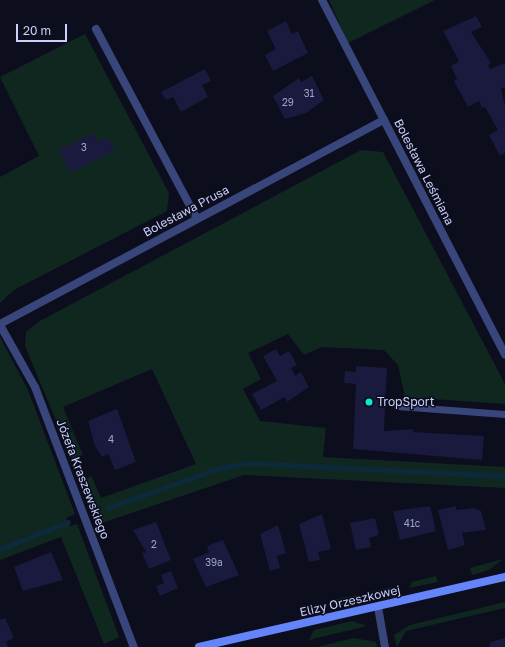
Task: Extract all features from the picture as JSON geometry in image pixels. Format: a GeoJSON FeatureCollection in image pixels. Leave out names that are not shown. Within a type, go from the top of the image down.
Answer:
{"type":"FeatureCollection","features":[{"type":"Feature","properties":{"kind":"street","name":"Bolesława Leśmiana"},"geometry":{"type":"LineString","coordinates":[[322,0],[505,355]]}},
{"type":"Feature","properties":{"kind":"street"},"geometry":{"type":"LineString","coordinates":[[96,29],[197,219]]}},
{"type":"Feature","properties":{"kind":"street","name":"Bolesława Prusa"},"geometry":{"type":"LineString","coordinates":[[0,324],[384,120]]}},
{"type":"Feature","properties":{"kind":"street","name":"Józefa Kraszewskiego"},"geometry":{"type":"LineString","coordinates":[[0,324],[35,387],[134,647]]}},
{"type":"Feature","properties":{"kind":"street","name":"Elizy Orzeszkowej"},"geometry":{"type":"LineString","coordinates":[[199,647],[505,577]]}},
{"type":"Feature","properties":{"kind":"street"},"geometry":{"type":"LineString","coordinates":[[378,607],[385,647]]}},
{"type":"Feature","properties":{"kind":"lane"},"geometry":{"type":"LineString","coordinates":[[397,406],[505,414]]}},
{"type":"Feature","properties":{"kind":"green space"},"geometry":{"type":"Polygon","coordinates":[[[329,0],[435,0],[348,43],[329,0]]]}},
{"type":"Feature","properties":{"kind":"green space"},"geometry":{"type":"Polygon","coordinates":[[[85,34],[169,193],[167,211],[14,290],[0,303],[0,177],[39,156],[0,77],[85,34]]]}},
{"type":"Feature","properties":{"kind":"green space"},"geometry":{"type":"Polygon","coordinates":[[[361,150],[383,152],[505,384],[505,404],[405,397],[398,365],[384,350],[322,347],[304,355],[288,334],[248,353],[261,379],[243,389],[260,421],[326,428],[323,457],[505,467],[505,488],[244,475],[96,525],[81,485],[91,475],[101,498],[196,464],[152,369],[63,407],[83,455],[72,459],[25,346],[26,332],[38,322],[361,150]]]}},
{"type":"Feature","properties":{"kind":"green space"},"geometry":{"type":"Polygon","coordinates":[[[0,337],[28,390],[75,514],[66,518],[70,526],[77,524],[119,637],[104,644],[61,537],[0,560],[0,337]]]}},
{"type":"Feature","properties":{"kind":"green space"},"geometry":{"type":"Polygon","coordinates":[[[503,559],[489,570],[472,575],[470,568],[503,559]]]}},
{"type":"Feature","properties":{"kind":"green space"},"geometry":{"type":"Polygon","coordinates":[[[436,576],[438,582],[409,588],[412,582],[436,576]]]}},
{"type":"Feature","properties":{"kind":"green space"},"geometry":{"type":"Polygon","coordinates":[[[391,587],[398,592],[370,598],[369,592],[391,587]]]}},
{"type":"Feature","properties":{"kind":"green space"},"geometry":{"type":"Polygon","coordinates":[[[357,595],[359,601],[336,606],[332,600],[357,595]]]}},
{"type":"Feature","properties":{"kind":"green space"},"geometry":{"type":"Polygon","coordinates":[[[505,602],[505,608],[406,631],[397,647],[394,635],[410,625],[505,602]]]}},
{"type":"Feature","properties":{"kind":"green space"},"geometry":{"type":"Polygon","coordinates":[[[352,621],[367,626],[309,640],[314,630],[352,621]]]}},
{"type":"Feature","properties":{"kind":"green space"},"geometry":{"type":"Polygon","coordinates":[[[354,638],[376,642],[377,647],[317,647],[354,638]]]}},
{"type":"Feature","properties":{"kind":"building"},"geometry":{"type":"Polygon","coordinates":[[[476,16],[482,27],[471,32],[491,63],[488,65],[490,69],[505,63],[505,87],[501,89],[505,106],[505,153],[500,156],[489,135],[498,130],[485,107],[482,108],[479,101],[468,107],[454,81],[457,79],[451,66],[459,61],[443,31],[476,16]]]}},
{"type":"Feature","properties":{"kind":"building"},"geometry":{"type":"Polygon","coordinates":[[[286,21],[292,34],[298,31],[308,53],[273,71],[265,55],[276,49],[267,31],[286,21]]]}},
{"type":"Feature","properties":{"kind":"building"},"geometry":{"type":"Polygon","coordinates":[[[205,69],[211,81],[202,85],[208,97],[181,112],[173,97],[166,100],[161,92],[205,69]]]}},
{"type":"Feature","properties":{"kind":"building"},"geometry":{"type":"Polygon","coordinates":[[[312,76],[324,100],[306,113],[285,119],[273,96],[299,78],[301,82],[312,76]]]}},
{"type":"Feature","properties":{"kind":"building"},"geometry":{"type":"Polygon","coordinates":[[[93,133],[98,142],[108,137],[115,150],[70,173],[59,150],[93,133]]]}},
{"type":"Feature","properties":{"kind":"building"},"geometry":{"type":"Polygon","coordinates":[[[276,349],[280,356],[289,351],[297,365],[291,368],[295,376],[301,372],[309,387],[287,402],[285,397],[261,410],[252,394],[277,381],[263,356],[276,349]]]}},
{"type":"Feature","properties":{"kind":"building"},"geometry":{"type":"Polygon","coordinates":[[[356,366],[387,368],[384,431],[413,429],[413,432],[484,436],[482,460],[353,449],[356,384],[344,383],[345,371],[356,372],[356,366]]]}},
{"type":"Feature","properties":{"kind":"building"},"geometry":{"type":"Polygon","coordinates":[[[117,409],[136,462],[115,470],[108,454],[102,457],[95,446],[88,421],[117,409]]]}},
{"type":"Feature","properties":{"kind":"building"},"geometry":{"type":"Polygon","coordinates":[[[430,506],[436,531],[400,540],[393,511],[430,506]]]}},
{"type":"Feature","properties":{"kind":"building"},"geometry":{"type":"Polygon","coordinates":[[[456,506],[456,510],[474,508],[481,511],[486,530],[462,533],[465,545],[448,550],[438,510],[456,506]]]}},
{"type":"Feature","properties":{"kind":"building"},"geometry":{"type":"Polygon","coordinates":[[[322,514],[331,549],[318,552],[320,560],[309,562],[299,524],[322,514]]]}},
{"type":"Feature","properties":{"kind":"building"},"geometry":{"type":"Polygon","coordinates":[[[375,518],[379,535],[369,538],[371,547],[356,550],[350,523],[375,518]]]}},
{"type":"Feature","properties":{"kind":"building"},"geometry":{"type":"Polygon","coordinates":[[[156,522],[171,560],[149,569],[142,553],[146,552],[133,530],[156,522]]]}},
{"type":"Feature","properties":{"kind":"building"},"geometry":{"type":"Polygon","coordinates":[[[278,525],[286,553],[277,556],[280,568],[270,571],[260,534],[278,525]]]}},
{"type":"Feature","properties":{"kind":"building"},"geometry":{"type":"Polygon","coordinates":[[[223,540],[239,575],[206,587],[193,559],[209,552],[207,546],[223,540]]]}},
{"type":"Feature","properties":{"kind":"building"},"geometry":{"type":"Polygon","coordinates":[[[51,552],[63,580],[23,591],[14,567],[51,552]]]}},
{"type":"Feature","properties":{"kind":"building"},"geometry":{"type":"Polygon","coordinates":[[[171,571],[178,588],[160,596],[156,586],[164,583],[161,575],[171,571]]]}},
{"type":"Feature","properties":{"kind":"building"},"geometry":{"type":"Polygon","coordinates":[[[5,618],[14,638],[6,642],[8,647],[0,647],[0,620],[5,618]]]}},
{"type":"Feature","properties":{"kind":"building"},"geometry":{"type":"Polygon","coordinates":[[[505,638],[505,647],[489,647],[491,642],[505,638]]]}},
{"type":"Feature","properties":{"kind":"waterway"},"geometry":{"type":"LineString","coordinates":[[107,508],[220,468],[247,463],[505,476]]}},
{"type":"Feature","properties":{"kind":"waterway"},"geometry":{"type":"LineString","coordinates":[[0,549],[68,522]]}},
{"type":"Feature","properties":{"kind":"place","name":"TropSport"},"geometry":{"type":"Point","coordinates":[369,402]}}]}
